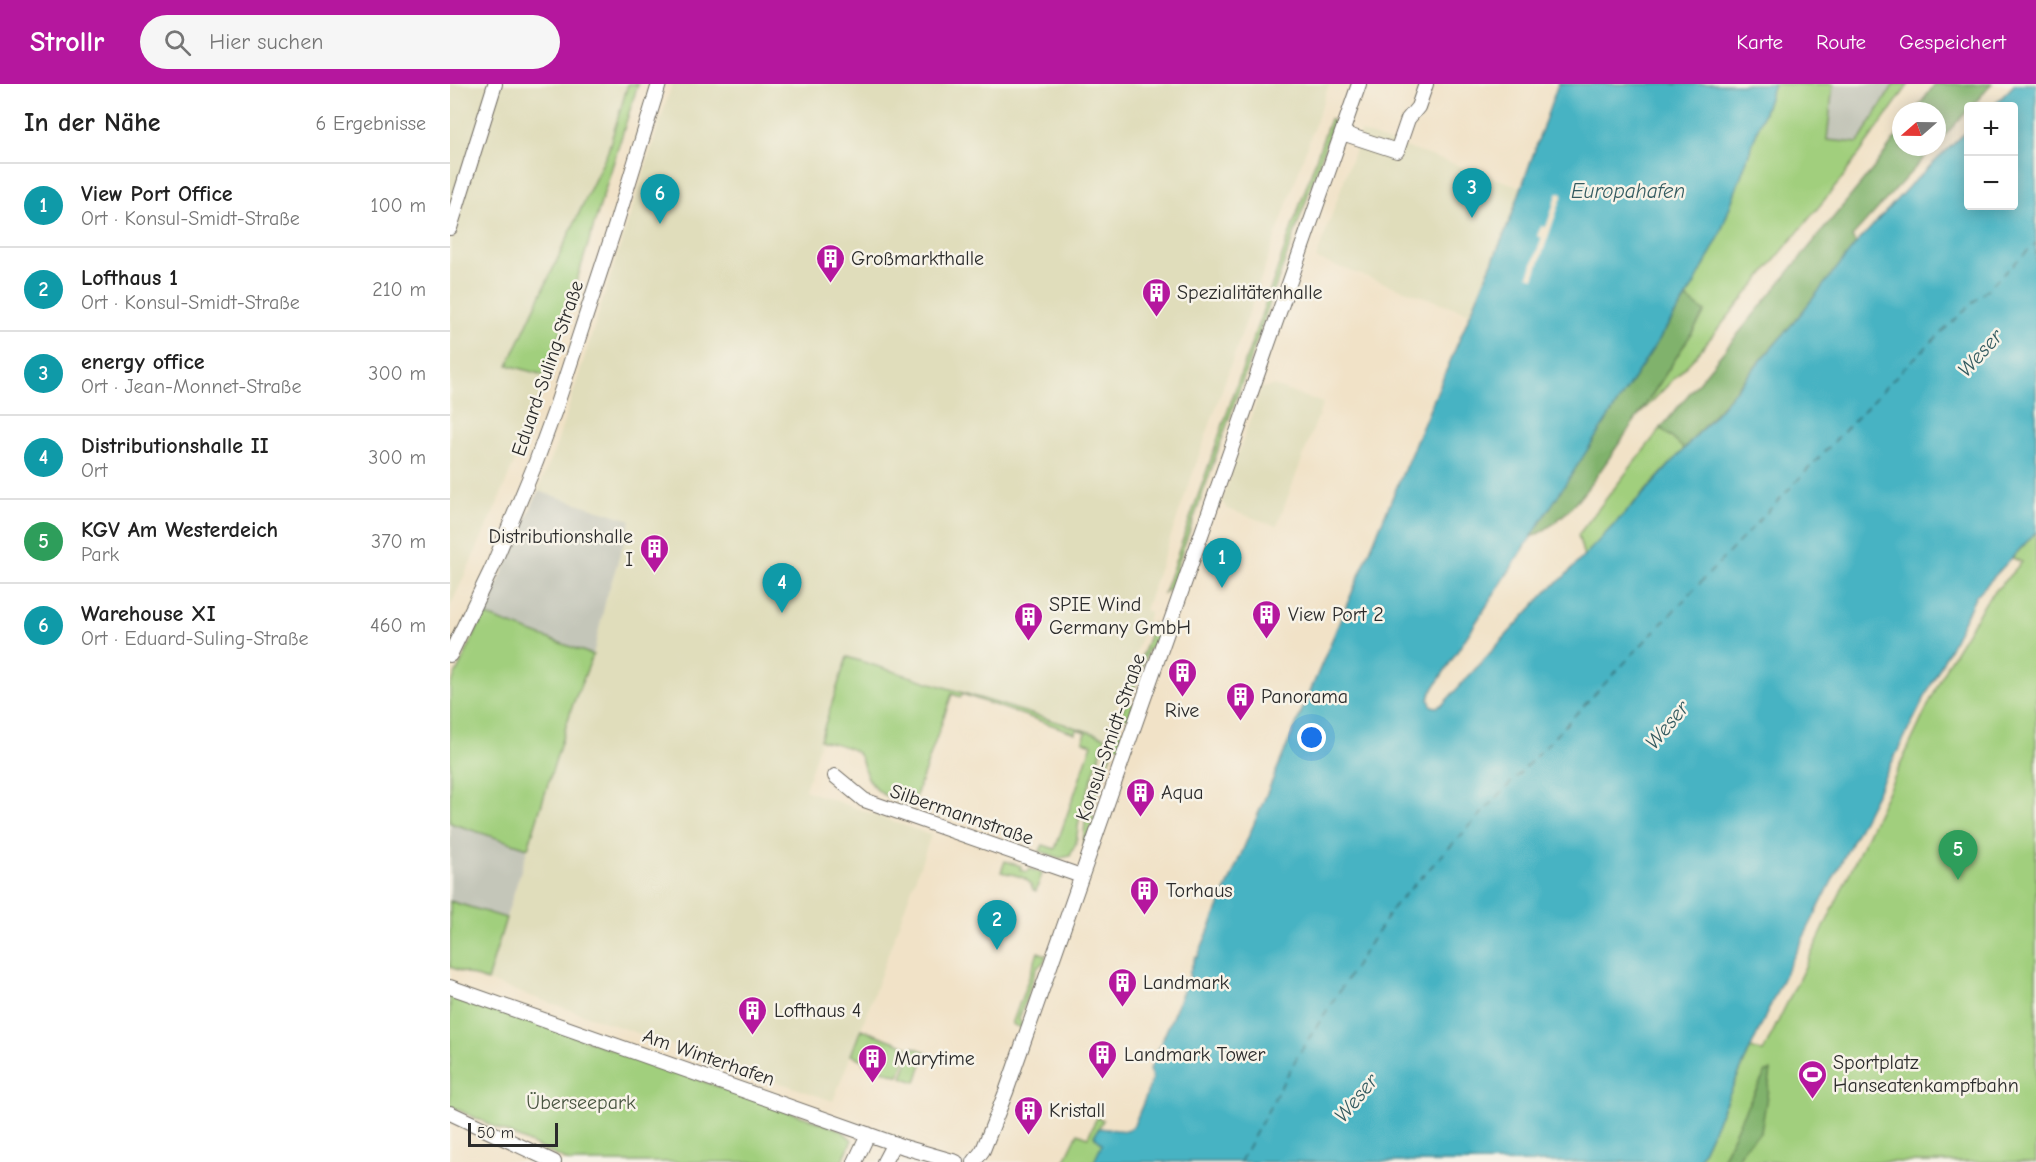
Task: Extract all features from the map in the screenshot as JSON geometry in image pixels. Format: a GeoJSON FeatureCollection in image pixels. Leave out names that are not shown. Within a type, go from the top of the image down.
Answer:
{"type":"FeatureCollection","features":[{"type":"Feature","properties":{"kind":"street"},"geometry":{"type":"LineString","coordinates":[[450,228],[495,84]]}},
{"type":"Feature","properties":{"kind":"street","name":"Eduard-Suling-Straße"},"geometry":{"type":"LineString","coordinates":[[450,656],[509,528],[543,441],[612,235],[658,84]]}},
{"type":"Feature","properties":{"kind":"street","name":"Konsul-Smidt-Straße"},"geometry":{"type":"LineString","coordinates":[[974,1162],[983,1150],[1006,1092],[1359,84]]}},
{"type":"Feature","properties":{"kind":"street"},"geometry":{"type":"LineString","coordinates":[[1342,133],[1397,151],[1408,119],[1418,107],[1426,84]]}},
{"type":"Feature","properties":{"kind":"street","name":"Silbermannstraße"},"geometry":{"type":"LineString","coordinates":[[836,776],[864,800],[1081,876]]}},
{"type":"Feature","properties":{"kind":"street","name":"Am Winterhafen"},"geometry":{"type":"LineString","coordinates":[[450,987],[894,1143],[956,1162]]}},
{"type":"Feature","properties":{"kind":"street"},"geometry":{"type":"LineString","coordinates":[[450,1113],[554,1162]]}},
{"type":"Feature","properties":{"kind":"street"},"geometry":{"type":"LineString","coordinates":[[855,1162],[868,1134]]}},
{"type":"Feature","properties":{"kind":"street"},"geometry":{"type":"LineString","coordinates":[[884,1162],[894,1143]]}},
{"type":"Feature","properties":{"kind":"shaded area"},"geometry":{"type":"Polygon","coordinates":[[[450,84],[628,84],[608,151],[509,365],[547,376],[538,404],[495,509],[450,607],[450,84]]]}},
{"type":"Feature","properties":{"kind":"shaded area"},"geometry":{"type":"Polygon","coordinates":[[[672,84],[1329,84],[1145,610],[1150,612],[1106,737],[847,657],[805,790],[931,835],[833,1101],[487,981],[573,704],[593,655],[606,599],[631,521],[538,491],[557,443],[672,84]]]}},
{"type":"Feature","properties":{"kind":"shaded area"},"geometry":{"type":"Polygon","coordinates":[[[1833,84],[1894,84],[1858,143],[1827,140],[1833,84]]]}},
{"type":"Feature","properties":{"kind":"shaded area"},"geometry":{"type":"Polygon","coordinates":[[[1361,132],[1521,187],[1510,220],[1470,313],[1316,259],[1361,132]]]}},
{"type":"Feature","properties":{"kind":"shaded area"},"geometry":{"type":"Polygon","coordinates":[[[1273,386],[1323,403],[1277,526],[1227,509],[1222,501],[1261,388],[1273,386]]]}},
{"type":"Feature","properties":{"kind":"shaded area"},"geometry":{"type":"Polygon","coordinates":[[[538,491],[631,520],[606,599],[593,655],[484,615],[538,491]]]}},
{"type":"Feature","properties":{"kind":"shaded area"},"geometry":{"type":"Polygon","coordinates":[[[450,823],[528,848],[506,918],[450,901],[450,823]]]}},
{"type":"Feature","properties":{"kind":"green space"},"geometry":{"type":"Polygon","coordinates":[[[628,84],[638,84],[547,376],[508,365],[608,151],[628,84]]]}},
{"type":"Feature","properties":{"kind":"green space"},"geometry":{"type":"Polygon","coordinates":[[[1774,84],[1833,84],[1827,140],[1858,143],[1894,84],[1909,84],[1896,102],[1892,102],[1892,108],[1840,181],[1694,358],[1640,414],[1705,312],[1686,298],[1719,237],[1774,84]]]}},
{"type":"Feature","properties":{"kind":"green space"},"geometry":{"type":"Polygon","coordinates":[[[1935,84],[1992,84],[1976,102],[1964,102],[1964,114],[1946,134],[1946,102],[1922,102],[1935,84]]]}},
{"type":"Feature","properties":{"kind":"green space"},"geometry":{"type":"Polygon","coordinates":[[[1330,119],[1334,121],[1176,569],[1178,576],[1175,586],[1164,593],[1330,119]]]}},
{"type":"Feature","properties":{"kind":"green space"},"geometry":{"type":"Polygon","coordinates":[[[1892,143],[1892,156],[1926,156],[1852,237],[1856,244],[1799,316],[1684,449],[1661,428],[1873,169],[1892,143]]]}},
{"type":"Feature","properties":{"kind":"green space"},"geometry":{"type":"Polygon","coordinates":[[[1686,298],[1705,312],[1653,394],[1570,509],[1558,520],[1530,538],[1686,298]]]}},
{"type":"Feature","properties":{"kind":"green space"},"geometry":{"type":"Polygon","coordinates":[[[1661,428],[1684,449],[1584,557],[1578,535],[1661,428]]]}},
{"type":"Feature","properties":{"kind":"green space"},"geometry":{"type":"Polygon","coordinates":[[[2036,532],[2036,1162],[1698,1162],[1751,1048],[1763,1052],[1948,663],[1987,600],[2022,562],[2012,558],[2036,532]]]}},
{"type":"Feature","properties":{"kind":"green space"},"geometry":{"type":"Polygon","coordinates":[[[484,615],[593,655],[573,704],[528,848],[450,823],[450,686],[484,615]]]}},
{"type":"Feature","properties":{"kind":"green space"},"geometry":{"type":"Polygon","coordinates":[[[1153,624],[1158,635],[1155,644],[1148,650],[1130,700],[1133,706],[1131,715],[1124,719],[1120,718],[1153,624]]]}},
{"type":"Feature","properties":{"kind":"green space"},"geometry":{"type":"Polygon","coordinates":[[[847,657],[1106,737],[1080,813],[1076,843],[1070,856],[1060,858],[1040,851],[1043,845],[1055,849],[1092,744],[1083,741],[1086,732],[1076,729],[1075,733],[962,694],[961,697],[952,694],[912,807],[889,798],[876,789],[867,777],[861,757],[856,752],[844,746],[820,740],[847,657]]]}},
{"type":"Feature","properties":{"kind":"green space"},"geometry":{"type":"Polygon","coordinates":[[[1116,728],[1120,729],[1122,736],[1119,746],[1114,747],[1091,811],[1094,818],[1085,844],[1083,843],[1086,812],[1116,728]]]}},
{"type":"Feature","properties":{"kind":"green space"},"geometry":{"type":"Polygon","coordinates":[[[1005,861],[1021,866],[1020,870],[1028,872],[1030,869],[1042,873],[1036,891],[1028,881],[1001,872],[1005,861]]]}},
{"type":"Feature","properties":{"kind":"green space"},"geometry":{"type":"Polygon","coordinates":[[[450,901],[506,918],[487,981],[450,967],[450,901]]]}},
{"type":"Feature","properties":{"kind":"green space"},"geometry":{"type":"Polygon","coordinates":[[[1038,952],[1046,955],[1044,962],[1037,967],[1019,1019],[1021,1028],[1012,1024],[1038,952]]]}},
{"type":"Feature","properties":{"kind":"green space","name":"Überseepark"},"geometry":{"type":"Polygon","coordinates":[[[450,992],[841,1130],[852,1140],[842,1162],[570,1162],[450,1106],[450,992]]]}},
{"type":"Feature","properties":{"kind":"green space"},"geometry":{"type":"Polygon","coordinates":[[[861,1029],[909,1047],[899,1076],[863,1063],[864,1060],[851,1055],[861,1029]]]}},
{"type":"Feature","properties":{"kind":"green space"},"geometry":{"type":"Polygon","coordinates":[[[913,1047],[926,1052],[916,1082],[902,1077],[913,1047]]]}},
{"type":"Feature","properties":{"kind":"green space"},"geometry":{"type":"Polygon","coordinates":[[[1771,1071],[1761,1132],[1745,1146],[1737,1162],[1721,1162],[1745,1110],[1766,1072],[1771,1071]]]}},
{"type":"Feature","properties":{"kind":"green space"},"geometry":{"type":"Polygon","coordinates":[[[1097,1117],[1103,1120],[1094,1136],[1103,1144],[1094,1162],[1064,1162],[1078,1133],[1088,1137],[1097,1117]]]}},
{"type":"Feature","properties":{"kind":"water"},"geometry":{"type":"Polygon","coordinates":[[[1558,84],[1774,84],[1719,237],[1694,285],[1431,692],[1429,700],[1432,706],[1437,707],[1443,704],[1550,588],[1562,579],[1649,488],[1799,316],[1856,244],[1910,185],[1941,156],[1946,156],[1946,151],[1964,134],[1964,210],[2018,210],[2018,102],[1997,102],[2015,84],[2036,84],[2036,532],[1976,596],[1784,976],[1698,1162],[1094,1162],[1102,1144],[1094,1136],[1099,1128],[1127,1131],[1134,1125],[1152,1078],[1150,1069],[1190,975],[1195,957],[1197,958],[1510,220],[1558,84]]]}},
{"type":"Feature","properties":{"kind":"pier"},"geometry":{"type":"Polygon","coordinates":[[[1558,192],[1563,194],[1534,278],[1528,276],[1542,238],[1537,236],[1541,226],[1546,227],[1558,192]]]}},
{"type":"Feature","properties":{"kind":"ferry route"},"geometry":{"type":"LineString","coordinates":[[1240,1162],[1297,1057],[1394,906],[1901,371],[2036,243]]}},
{"type":"Feature","properties":{"kind":"place","name":"energy office"},"geometry":{"type":"Point","coordinates":[1472,218]}},
{"type":"Feature","properties":{"kind":"place","name":"Warehouse XI"},"geometry":{"type":"Point","coordinates":[660,224]}},
{"type":"Feature","properties":{"kind":"place","name":"Großmarkthalle"},"geometry":{"type":"Point","coordinates":[830,284]}},
{"type":"Feature","properties":{"kind":"place","name":"Spezialitätenhalle"},"geometry":{"type":"Point","coordinates":[1156,318]}},
{"type":"Feature","properties":{"kind":"place","name":"Distributionshalle I"},"geometry":{"type":"Point","coordinates":[654,574]}},
{"type":"Feature","properties":{"kind":"place","name":"View Port Office"},"geometry":{"type":"Point","coordinates":[1222,588]}},
{"type":"Feature","properties":{"kind":"place","name":"Distributionshalle II"},"geometry":{"type":"Point","coordinates":[782,613]}},
{"type":"Feature","properties":{"kind":"place","name":"View Port 2"},"geometry":{"type":"Point","coordinates":[1267,640]}},
{"type":"Feature","properties":{"kind":"place","name":"SPIE Wind Germany GmbH"},"geometry":{"type":"Point","coordinates":[1028,642]}},
{"type":"Feature","properties":{"kind":"place","name":"Rive"},"geometry":{"type":"Point","coordinates":[1182,698]}},
{"type":"Feature","properties":{"kind":"place","name":"Panorama"},"geometry":{"type":"Point","coordinates":[1240,722]}},
{"type":"Feature","properties":{"kind":"place","name":"Aqua"},"geometry":{"type":"Point","coordinates":[1140,818]}},
{"type":"Feature","properties":{"kind":"place","name":"KGV Am Westerdeich"},"geometry":{"type":"Point","coordinates":[1958,880]}},
{"type":"Feature","properties":{"kind":"place","name":"Torhaus"},"geometry":{"type":"Point","coordinates":[1145,916]}},
{"type":"Feature","properties":{"kind":"place","name":"Lofthaus 1"},"geometry":{"type":"Point","coordinates":[997,950]}},
{"type":"Feature","properties":{"kind":"place","name":"Landmark"},"geometry":{"type":"Point","coordinates":[1122,1008]}},
{"type":"Feature","properties":{"kind":"place","name":"Lofthaus 4"},"geometry":{"type":"Point","coordinates":[753,1036]}},
{"type":"Feature","properties":{"kind":"place","name":"Landmark Tower"},"geometry":{"type":"Point","coordinates":[1103,1080]}},
{"type":"Feature","properties":{"kind":"place","name":"Marytime"},"geometry":{"type":"Point","coordinates":[873,1084]}},
{"type":"Feature","properties":{"kind":"place","name":"Sportplatz Hanseatenkampfbahn"},"geometry":{"type":"Point","coordinates":[1812,1100]}},
{"type":"Feature","properties":{"kind":"place","name":"Kristall"},"geometry":{"type":"Point","coordinates":[1028,1136]}},
{"type":"Feature","properties":{"kind":"water label","name":"Europahafen"},"geometry":{"type":"Point","coordinates":[1628,191]}},
{"type":"Feature","properties":{"kind":"water label","name":"Weser"},"geometry":{"type":"Point","coordinates":[1980,353]}},
{"type":"Feature","properties":{"kind":"water label","name":"Weser"},"geometry":{"type":"Point","coordinates":[1667,725]}},
{"type":"Feature","properties":{"kind":"water label","name":"Weser"},"geometry":{"type":"Point","coordinates":[1356,1098]}}]}
